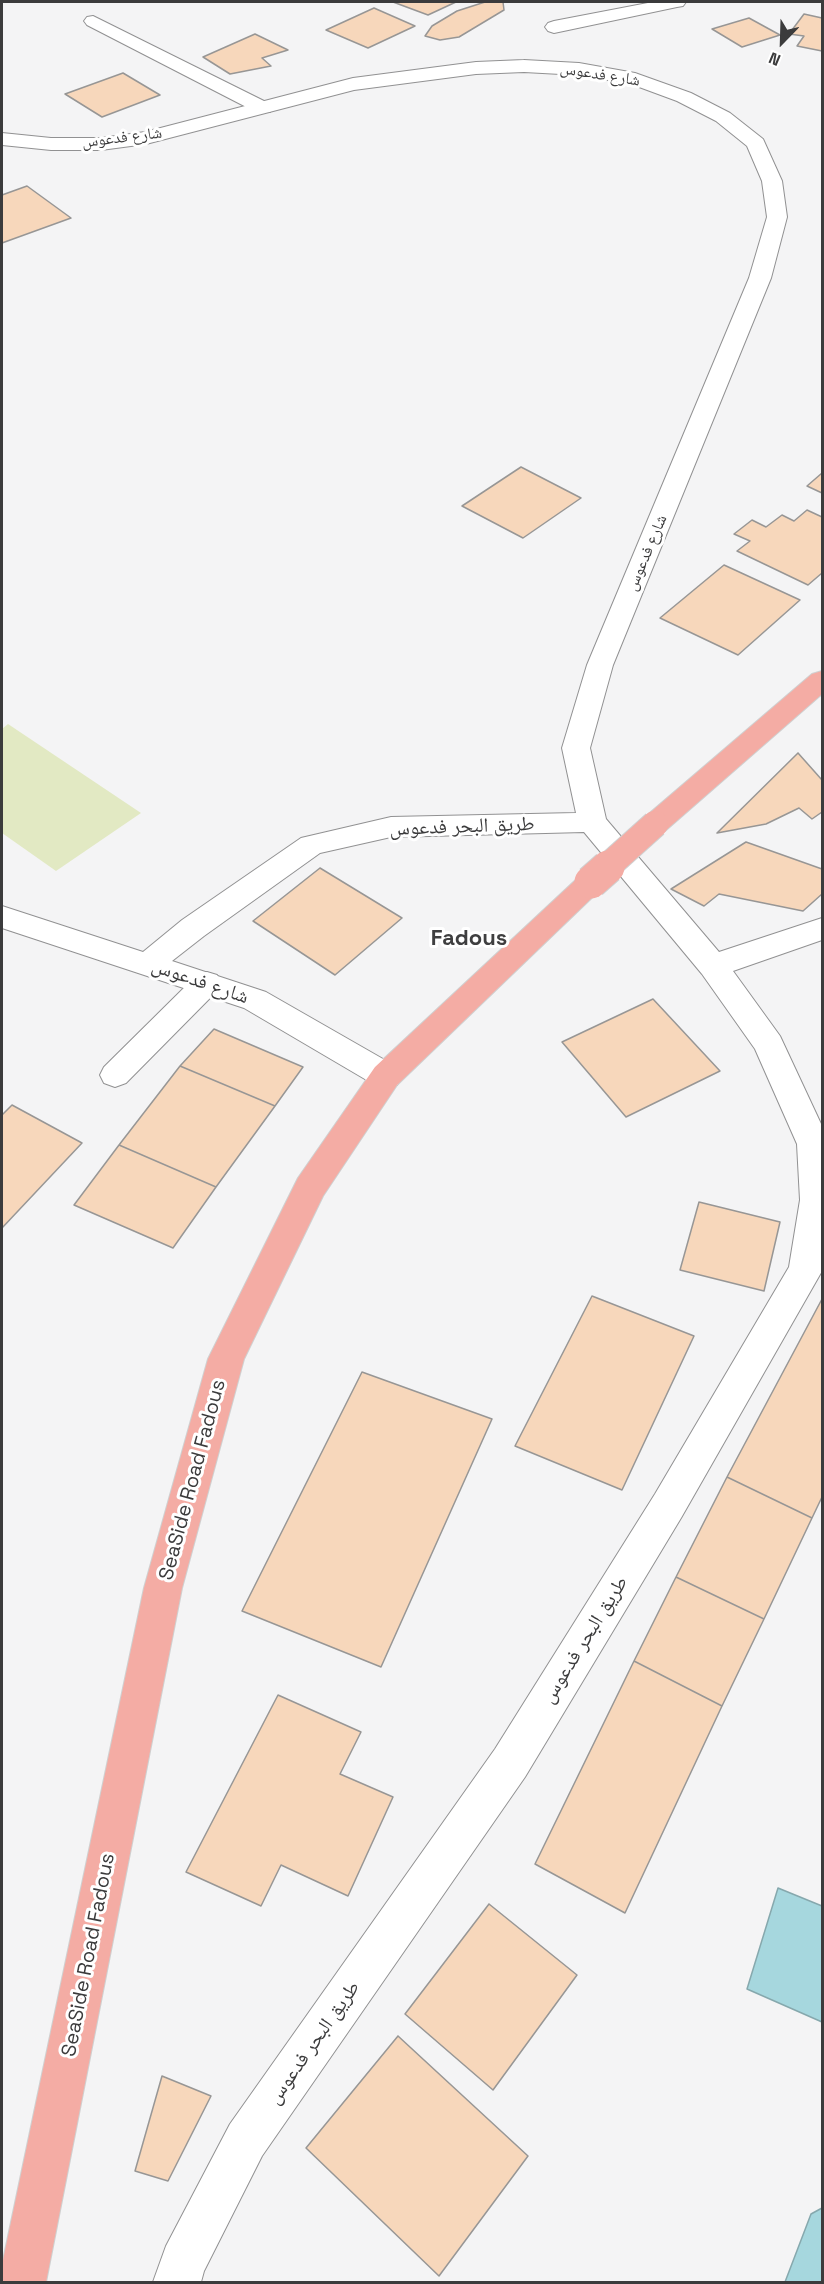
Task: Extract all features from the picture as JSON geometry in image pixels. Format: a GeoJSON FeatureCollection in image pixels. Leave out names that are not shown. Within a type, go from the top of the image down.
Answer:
{"type":"FeatureCollection","features":[{"type":"Feature","properties":{"kind":"main road","name":"SeaSide Road Fadous"},"geometry":{"type":"LineString","coordinates":[[22,2283],[163,1588],[226,1359],[310,1188],[386,1076],[591,882],[822,680]]}},
{"type":"Feature","properties":{"kind":"street"},"geometry":{"type":"LineString","coordinates":[[554,27],[677,2]]}},
{"type":"Feature","properties":{"kind":"street"},"geometry":{"type":"LineString","coordinates":[[543,67],[554,27],[564,10]]}},
{"type":"Feature","properties":{"kind":"street","name":"شارع فدعوس"},"geometry":{"type":"LineString","coordinates":[[2,139],[51,144],[101,144],[146,138],[353,84],[476,68],[543,67],[579,69],[635,79],[684,97],[723,117],[756,143],[772,181],[777,217],[760,278],[600,665],[576,748],[592,822]]}},
{"type":"Feature","properties":{"kind":"street","name":"طريق البحر فدعوس"},"geometry":{"type":"LineString","coordinates":[[148,963],[193,928],[311,845],[391,827],[592,822],[713,966],[769,1044],[814,1144],[817,1200],[806,1269],[668,1506],[510,1763],[246,2140],[183,2263],[177,2283]]}},
{"type":"Feature","properties":{"kind":"street","name":"شارع فدعوس"},"geometry":{"type":"LineString","coordinates":[[2,917],[148,963],[255,1000],[386,1076]]}},
{"type":"Feature","properties":{"kind":"street"},"geometry":{"type":"LineString","coordinates":[[713,966],[822,929]]}},
{"type":"Feature","properties":{"kind":"lane"},"geometry":{"type":"LineString","coordinates":[[93,21],[263,108]]}},
{"type":"Feature","properties":{"kind":"lane"},"geometry":{"type":"LineString","coordinates":[[115,1075],[207,983]]}},
{"type":"Feature","properties":{"kind":"green space"},"geometry":{"type":"Polygon","coordinates":[[[8,724],[141,813],[56,871],[2,833],[2,729],[8,724]]]}},
{"type":"Feature","properties":{"kind":"water"},"geometry":{"type":"Polygon","coordinates":[[[778,1888],[822,1906],[822,2022],[747,1989],[778,1888]]]}},
{"type":"Feature","properties":{"kind":"water"},"geometry":{"type":"Polygon","coordinates":[[[822,2208],[822,2282],[785,2282],[811,2214],[822,2208]]]}},
{"type":"Feature","properties":{"kind":"building"},"geometry":{"type":"Polygon","coordinates":[[[393,2],[456,2],[428,15],[393,2]]]}},
{"type":"Feature","properties":{"kind":"building"},"geometry":{"type":"Polygon","coordinates":[[[485,2],[503,2],[504,10],[459,37],[440,40],[425,36],[432,26],[457,11],[485,2]]]}},
{"type":"Feature","properties":{"kind":"building"},"geometry":{"type":"Polygon","coordinates":[[[374,8],[415,26],[368,48],[326,30],[374,8]]]}},
{"type":"Feature","properties":{"kind":"building"},"geometry":{"type":"Polygon","coordinates":[[[804,14],[822,18],[822,51],[797,46],[804,36],[789,34],[804,14]]]}},
{"type":"Feature","properties":{"kind":"building"},"geometry":{"type":"Polygon","coordinates":[[[749,18],[780,35],[742,47],[712,29],[749,18]]]}},
{"type":"Feature","properties":{"kind":"building"},"geometry":{"type":"Polygon","coordinates":[[[255,34],[288,50],[262,58],[271,66],[230,74],[203,57],[255,34]]]}},
{"type":"Feature","properties":{"kind":"building"},"geometry":{"type":"Polygon","coordinates":[[[123,73],[160,95],[102,117],[65,94],[123,73]]]}},
{"type":"Feature","properties":{"kind":"building"},"geometry":{"type":"Polygon","coordinates":[[[27,186],[71,218],[2,243],[2,195],[27,186]]]}},
{"type":"Feature","properties":{"kind":"building"},"geometry":{"type":"Polygon","coordinates":[[[521,467],[581,498],[523,538],[462,506],[521,467]]]}},
{"type":"Feature","properties":{"kind":"building"},"geometry":{"type":"Polygon","coordinates":[[[822,473],[822,493],[807,486],[822,473]]]}},
{"type":"Feature","properties":{"kind":"building"},"geometry":{"type":"Polygon","coordinates":[[[807,510],[822,517],[822,573],[808,585],[737,551],[750,541],[734,534],[752,520],[766,527],[782,515],[794,521],[807,510]]]}},
{"type":"Feature","properties":{"kind":"building"},"geometry":{"type":"Polygon","coordinates":[[[724,565],[800,600],[738,655],[660,618],[724,565]]]}},
{"type":"Feature","properties":{"kind":"building"},"geometry":{"type":"Polygon","coordinates":[[[798,753],[822,780],[822,812],[812,819],[799,808],[766,824],[717,833],[798,753]]]}},
{"type":"Feature","properties":{"kind":"building"},"geometry":{"type":"Polygon","coordinates":[[[746,842],[822,869],[822,894],[803,911],[719,894],[704,906],[671,889],[746,842]]]}},
{"type":"Feature","properties":{"kind":"building"},"geometry":{"type":"Polygon","coordinates":[[[320,868],[402,918],[335,975],[253,921],[320,868]]]}},
{"type":"Feature","properties":{"kind":"building"},"geometry":{"type":"Polygon","coordinates":[[[653,999],[720,1071],[626,1117],[562,1042],[653,999]]]}},
{"type":"Feature","properties":{"kind":"building"},"geometry":{"type":"Polygon","coordinates":[[[214,1029],[303,1067],[275,1106],[180,1066],[214,1029]]]}},
{"type":"Feature","properties":{"kind":"building"},"geometry":{"type":"Polygon","coordinates":[[[180,1066],[275,1106],[216,1187],[119,1145],[180,1066]]]}},
{"type":"Feature","properties":{"kind":"building"},"geometry":{"type":"Polygon","coordinates":[[[12,1105],[82,1143],[2,1228],[2,1115],[12,1105]]]}},
{"type":"Feature","properties":{"kind":"building"},"geometry":{"type":"Polygon","coordinates":[[[119,1145],[216,1187],[173,1248],[74,1205],[119,1145]]]}},
{"type":"Feature","properties":{"kind":"building"},"geometry":{"type":"Polygon","coordinates":[[[699,1202],[780,1222],[764,1291],[680,1270],[699,1202]]]}},
{"type":"Feature","properties":{"kind":"building"},"geometry":{"type":"Polygon","coordinates":[[[592,1296],[694,1336],[622,1490],[515,1446],[592,1296]]]}},
{"type":"Feature","properties":{"kind":"building"},"geometry":{"type":"Polygon","coordinates":[[[822,1299],[822,1497],[812,1518],[727,1477],[822,1299]]]}},
{"type":"Feature","properties":{"kind":"building"},"geometry":{"type":"Polygon","coordinates":[[[362,1372],[492,1419],[381,1667],[242,1611],[362,1372]]]}},
{"type":"Feature","properties":{"kind":"building"},"geometry":{"type":"Polygon","coordinates":[[[727,1477],[812,1518],[764,1619],[676,1577],[727,1477]]]}},
{"type":"Feature","properties":{"kind":"building"},"geometry":{"type":"Polygon","coordinates":[[[676,1577],[764,1619],[722,1706],[634,1661],[676,1577]]]}},
{"type":"Feature","properties":{"kind":"building"},"geometry":{"type":"Polygon","coordinates":[[[634,1661],[722,1706],[625,1913],[535,1864],[634,1661]]]}},
{"type":"Feature","properties":{"kind":"building"},"geometry":{"type":"Polygon","coordinates":[[[278,1695],[361,1732],[340,1774],[393,1797],[348,1896],[281,1865],[261,1906],[186,1872],[278,1695]]]}},
{"type":"Feature","properties":{"kind":"building"},"geometry":{"type":"Polygon","coordinates":[[[489,1904],[577,1975],[493,2090],[405,2014],[489,1904]]]}},
{"type":"Feature","properties":{"kind":"building"},"geometry":{"type":"Polygon","coordinates":[[[398,2036],[528,2156],[439,2276],[306,2148],[398,2036]]]}},
{"type":"Feature","properties":{"kind":"building"},"geometry":{"type":"Polygon","coordinates":[[[162,2076],[211,2096],[168,2181],[135,2171],[162,2076]]]}},
{"type":"Feature","properties":{"kind":"district","name":"Fadous"},"geometry":{"type":"Point","coordinates":[469,939]}}]}
